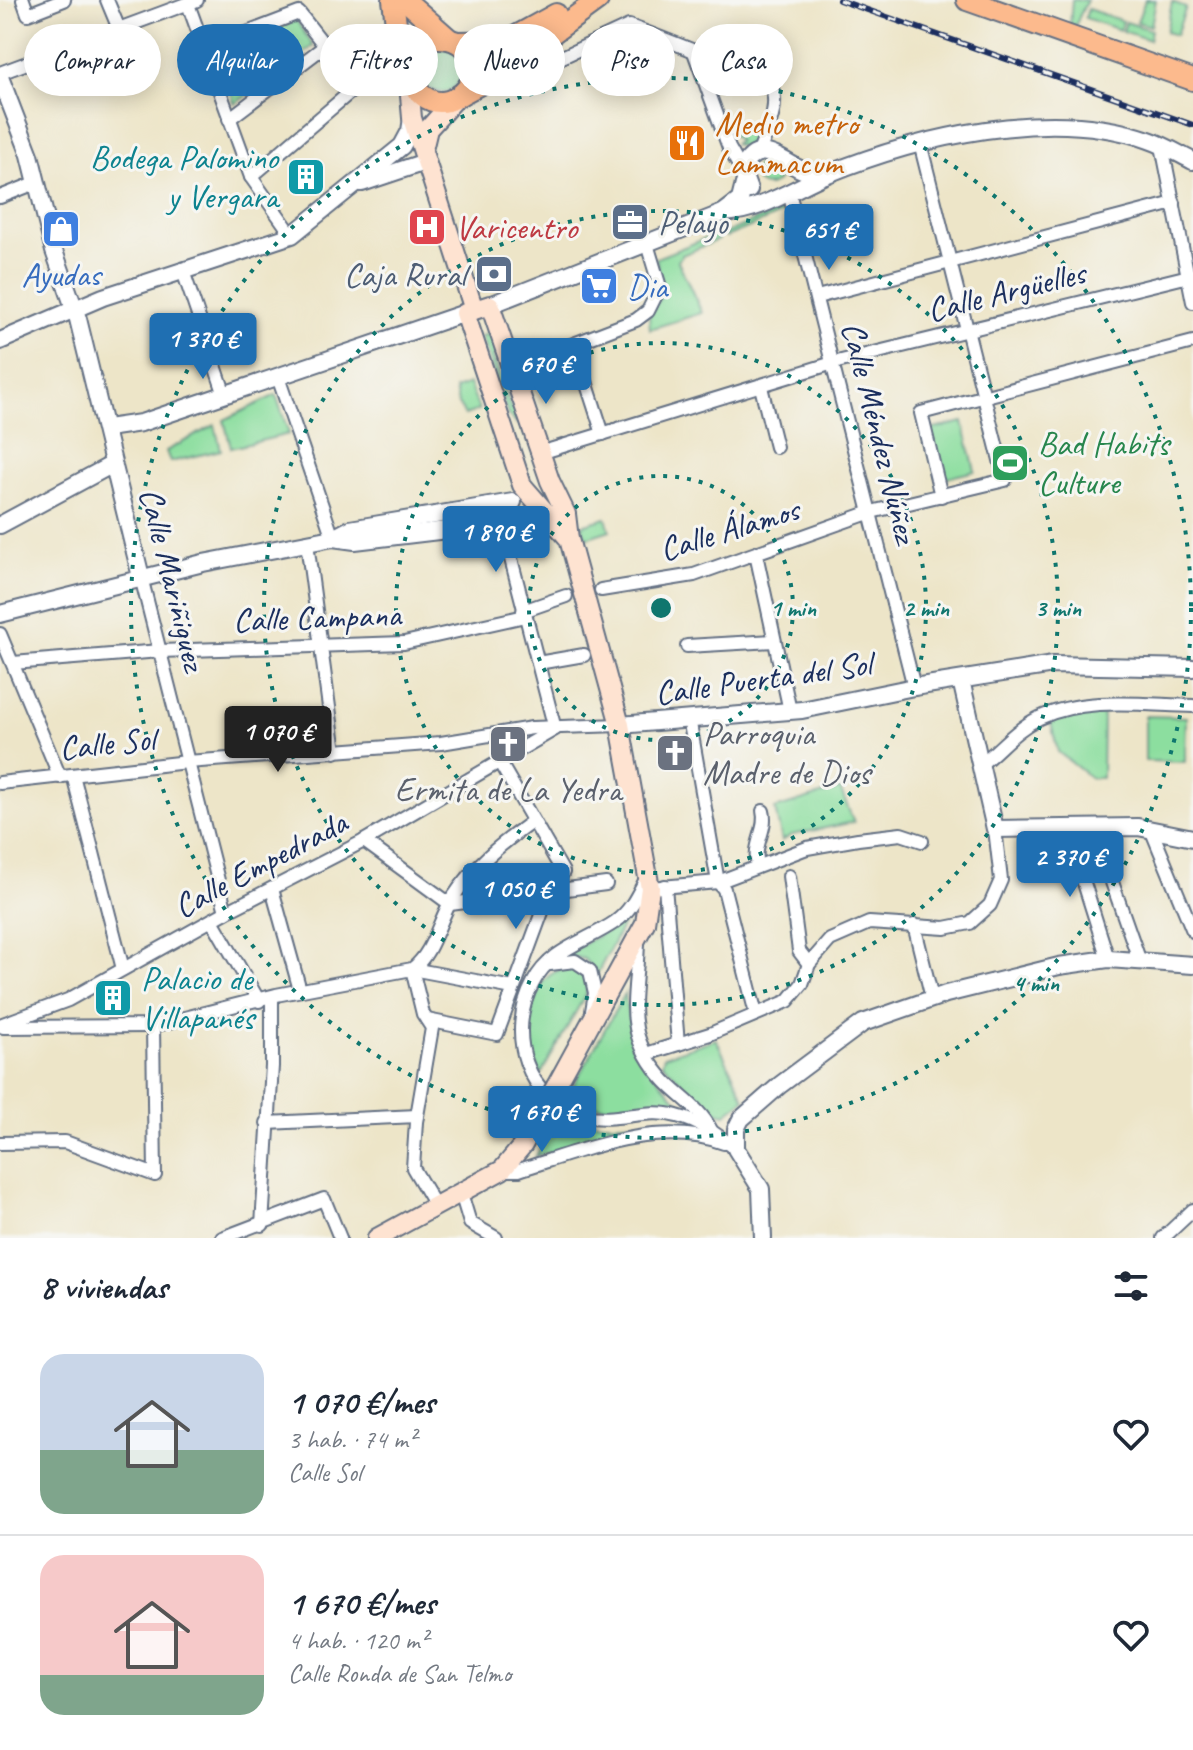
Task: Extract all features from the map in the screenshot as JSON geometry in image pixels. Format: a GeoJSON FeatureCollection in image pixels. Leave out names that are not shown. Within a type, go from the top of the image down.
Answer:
{"type":"FeatureCollection","features":[{"type":"Feature","properties":{"kind":"main road"},"geometry":{"type":"LineString","coordinates":[[393,0],[398,24]]}},
{"type":"Feature","properties":{"kind":"main road"},"geometry":{"type":"LineString","coordinates":[[405,0],[466,50],[473,70],[465,90],[428,129],[424,157]]}},
{"type":"Feature","properties":{"kind":"main road"},"geometry":{"type":"LineString","coordinates":[[438,37],[507,41],[538,27],[575,0]]}},
{"type":"Feature","properties":{"kind":"main road"},"geometry":{"type":"LineString","coordinates":[[565,24],[598,0]]}},
{"type":"Feature","properties":{"kind":"main road"},"geometry":{"type":"LineString","coordinates":[[967,0],[1193,80]]}},
{"type":"Feature","properties":{"kind":"main road"},"geometry":{"type":"LineString","coordinates":[[410,96],[412,118],[424,157],[476,309],[520,493],[536,514],[565,534]]}},
{"type":"Feature","properties":{"kind":"main road"},"geometry":{"type":"LineString","coordinates":[[424,96],[447,101],[457,97]]}},
{"type":"Feature","properties":{"kind":"main road"},"geometry":{"type":"LineString","coordinates":[[377,1238],[502,1170],[523,1145],[638,935],[654,884],[620,725],[565,534],[566,514],[550,481],[511,368],[476,309]]}},
{"type":"Feature","properties":{"kind":"main road"},"geometry":{"type":"LineString","coordinates":[[520,493],[545,491],[550,481]]}},
{"type":"Feature","properties":{"kind":"street"},"geometry":{"type":"LineString","coordinates":[[23,0],[28,14],[64,0]]}},
{"type":"Feature","properties":{"kind":"street"},"geometry":{"type":"LineString","coordinates":[[107,0],[117,24]]}},
{"type":"Feature","properties":{"kind":"street"},"geometry":{"type":"LineString","coordinates":[[133,24],[192,2],[198,24]]}},
{"type":"Feature","properties":{"kind":"street"},"geometry":{"type":"LineString","coordinates":[[270,24],[299,13],[325,46],[304,62]]}},
{"type":"Feature","properties":{"kind":"street"},"geometry":{"type":"LineString","coordinates":[[565,56],[629,26],[691,51]]}},
{"type":"Feature","properties":{"kind":"street"},"geometry":{"type":"LineString","coordinates":[[0,75],[24,66]]}},
{"type":"Feature","properties":{"kind":"street","name":"Calle Mariñiguez"},"geometry":{"type":"LineString","coordinates":[[0,75],[38,182],[54,251],[107,428],[113,464],[226,912]]}},
{"type":"Feature","properties":{"kind":"street"},"geometry":{"type":"LineString","coordinates":[[221,96],[251,177],[292,235]]}},
{"type":"Feature","properties":{"kind":"street"},"geometry":{"type":"LineString","coordinates":[[229,119],[259,96]]}},
{"type":"Feature","properties":{"kind":"street"},"geometry":{"type":"LineString","coordinates":[[251,177],[346,96]]}},
{"type":"Feature","properties":{"kind":"street"},"geometry":{"type":"LineString","coordinates":[[710,96],[729,148],[743,178],[757,197],[782,196],[796,179],[793,165]]}},
{"type":"Feature","properties":{"kind":"street"},"geometry":{"type":"LineString","coordinates":[[758,155],[774,109],[772,96]]}},
{"type":"Feature","properties":{"kind":"street"},"geometry":{"type":"LineString","coordinates":[[0,341],[73,309],[292,235],[406,142],[412,118]]}},
{"type":"Feature","properties":{"kind":"street"},"geometry":{"type":"LineString","coordinates":[[723,213],[742,212],[825,175],[920,143],[1002,129],[1071,127],[1123,133],[1162,146],[1193,161]]}},
{"type":"Feature","properties":{"kind":"street"},"geometry":{"type":"LineString","coordinates":[[920,143],[984,397]]}},
{"type":"Feature","properties":{"kind":"street"},"geometry":{"type":"LineString","coordinates":[[1162,146],[1193,302]]}},
{"type":"Feature","properties":{"kind":"street"},"geometry":{"type":"LineString","coordinates":[[107,428],[141,423],[476,309],[723,213],[740,200],[745,164],[758,155],[778,154],[793,165],[825,175]]}},
{"type":"Feature","properties":{"kind":"street"},"geometry":{"type":"LineString","coordinates":[[349,188],[424,157]]}},
{"type":"Feature","properties":{"kind":"street"},"geometry":{"type":"LineString","coordinates":[[0,197],[38,182]]}},
{"type":"Feature","properties":{"kind":"street","name":"Calle Méndez Núñez"},"geometry":{"type":"LineString","coordinates":[[782,196],[817,297],[914,687]]}},
{"type":"Feature","properties":{"kind":"street"},"geometry":{"type":"LineString","coordinates":[[817,297],[1174,203]]}},
{"type":"Feature","properties":{"kind":"street"},"geometry":{"type":"LineString","coordinates":[[511,368],[648,311],[660,287],[647,244]]}},
{"type":"Feature","properties":{"kind":"street"},"geometry":{"type":"LineString","coordinates":[[183,271],[225,395]]}},
{"type":"Feature","properties":{"kind":"street","name":"Calle Argüelles"},"geometry":{"type":"LineString","coordinates":[[540,453],[833,363],[1190,275]]}},
{"type":"Feature","properties":{"kind":"street"},"geometry":{"type":"LineString","coordinates":[[941,496],[921,413],[1193,342]]}},
{"type":"Feature","properties":{"kind":"street"},"geometry":{"type":"LineString","coordinates":[[574,344],[603,434]]}},
{"type":"Feature","properties":{"kind":"street"},"geometry":{"type":"LineString","coordinates":[[278,377],[333,538]]}},
{"type":"Feature","properties":{"kind":"street"},"geometry":{"type":"LineString","coordinates":[[761,387],[776,447]]}},
{"type":"Feature","properties":{"kind":"street","name":"Calle Álamos"},"geometry":{"type":"LineString","coordinates":[[601,590],[694,575],[871,512],[1005,480],[984,397]]}},
{"type":"Feature","properties":{"kind":"street"},"geometry":{"type":"LineString","coordinates":[[0,525],[113,464],[118,439],[141,423]]}},
{"type":"Feature","properties":{"kind":"street"},"geometry":{"type":"LineString","coordinates":[[333,538],[355,541],[499,524],[536,514],[550,481]]}},
{"type":"Feature","properties":{"kind":"street"},"geometry":{"type":"LineString","coordinates":[[0,614],[141,577],[333,538],[350,529],[494,507],[520,493]]}},
{"type":"Feature","properties":{"kind":"street"},"geometry":{"type":"LineString","coordinates":[[499,524],[520,493]]}},
{"type":"Feature","properties":{"kind":"street"},"geometry":{"type":"LineString","coordinates":[[494,507],[555,729]]}},
{"type":"Feature","properties":{"kind":"street"},"geometry":{"type":"LineString","coordinates":[[307,543],[318,645],[335,752]]}},
{"type":"Feature","properties":{"kind":"street"},"geometry":{"type":"LineString","coordinates":[[756,554],[790,711]]}},
{"type":"Feature","properties":{"kind":"street"},"geometry":{"type":"LineString","coordinates":[[524,614],[566,596]]}},
{"type":"Feature","properties":{"kind":"street","name":"Calle Campana"},"geometry":{"type":"LineString","coordinates":[[13,663],[160,651],[424,641],[524,614]]}},
{"type":"Feature","properties":{"kind":"street"},"geometry":{"type":"LineString","coordinates":[[0,634],[66,776],[123,969]]}},
{"type":"Feature","properties":{"kind":"street"},"geometry":{"type":"LineString","coordinates":[[687,646],[774,641]]}},
{"type":"Feature","properties":{"kind":"street"},"geometry":{"type":"LineString","coordinates":[[538,663],[584,655]]}},
{"type":"Feature","properties":{"kind":"street","name":"Calle Puerta del Sol"},"geometry":{"type":"LineString","coordinates":[[620,725],[790,711],[1053,665],[1193,668]]}},
{"type":"Feature","properties":{"kind":"street"},"geometry":{"type":"LineString","coordinates":[[646,1054],[788,1001],[802,984],[809,964],[830,940],[869,923],[945,928],[970,923],[990,905],[1001,880],[995,829],[961,680]]}},
{"type":"Feature","properties":{"kind":"street"},"geometry":{"type":"LineString","coordinates":[[981,764],[1011,736],[1058,711],[1105,705],[1193,706]]}},
{"type":"Feature","properties":{"kind":"street"},"geometry":{"type":"LineString","coordinates":[[689,718],[718,882],[724,889],[756,1014]]}},
{"type":"Feature","properties":{"kind":"street","name":"Calle Sol"},"geometry":{"type":"LineString","coordinates":[[0,783],[187,762],[441,743],[526,729],[620,725]]}},
{"type":"Feature","properties":{"kind":"street"},"geometry":{"type":"LineString","coordinates":[[526,729],[531,746]]}},
{"type":"Feature","properties":{"kind":"street","name":"Calle Empedrada"},"geometry":{"type":"LineString","coordinates":[[0,1026],[73,997],[226,912],[364,841],[531,746],[555,729]]}},
{"type":"Feature","properties":{"kind":"street"},"geometry":{"type":"LineString","coordinates":[[427,1020],[497,1034],[513,988],[563,872],[500,763]]}},
{"type":"Feature","properties":{"kind":"street"},"geometry":{"type":"LineString","coordinates":[[758,865],[756,848],[765,818],[763,811]]}},
{"type":"Feature","properties":{"kind":"street"},"geometry":{"type":"LineString","coordinates":[[412,969],[424,960],[450,904],[484,857],[533,821]]}},
{"type":"Feature","properties":{"kind":"street"},"geometry":{"type":"LineString","coordinates":[[1093,828],[1139,959]]}},
{"type":"Feature","properties":{"kind":"street"},"geometry":{"type":"LineString","coordinates":[[995,829],[1151,829],[1193,838]]}},
{"type":"Feature","properties":{"kind":"street"},"geometry":{"type":"LineString","coordinates":[[1067,829],[1108,959]]}},
{"type":"Feature","properties":{"kind":"street"},"geometry":{"type":"LineString","coordinates":[[1151,829],[1193,931]]}},
{"type":"Feature","properties":{"kind":"street"},"geometry":{"type":"LineString","coordinates":[[763,1238],[761,1189],[736,1149],[711,1130],[676,1115],[659,1113],[585,1116],[546,1093],[527,1068],[519,1039],[527,994],[543,967],[558,953],[626,913],[654,884],[718,882],[807,848],[858,839],[901,834],[922,841]]}},
{"type":"Feature","properties":{"kind":"street"},"geometry":{"type":"LineString","coordinates":[[364,841],[450,904],[606,884]]}},
{"type":"Feature","properties":{"kind":"street"},"geometry":{"type":"LineString","coordinates":[[789,876],[799,951],[809,964]]}},
{"type":"Feature","properties":{"kind":"street"},"geometry":{"type":"LineString","coordinates":[[654,884],[678,1044]]}},
{"type":"Feature","properties":{"kind":"street"},"geometry":{"type":"LineString","coordinates":[[272,889],[300,990]]}},
{"type":"Feature","properties":{"kind":"street"},"geometry":{"type":"LineString","coordinates":[[212,920],[265,999],[267,1123],[262,1225]]}},
{"type":"Feature","properties":{"kind":"street"},"geometry":{"type":"LineString","coordinates":[[914,925],[932,998]]}},
{"type":"Feature","properties":{"kind":"street"},"geometry":{"type":"LineString","coordinates":[[638,935],[631,1008],[646,1054],[666,1082],[699,1111],[711,1130]]}},
{"type":"Feature","properties":{"kind":"street"},"geometry":{"type":"LineString","coordinates":[[711,1130],[741,1119],[822,1051],[863,1023],[932,998],[1040,970],[1108,959],[1193,965]]}},
{"type":"Feature","properties":{"kind":"street"},"geometry":{"type":"LineString","coordinates":[[543,967],[564,960],[575,961],[590,971],[595,993],[590,1023]]}},
{"type":"Feature","properties":{"kind":"street"},"geometry":{"type":"LineString","coordinates":[[0,1026],[84,1029],[153,1026],[300,990],[412,969],[513,988]]}},
{"type":"Feature","properties":{"kind":"street"},"geometry":{"type":"LineString","coordinates":[[412,969],[432,1028],[417,1116],[413,1168],[436,1207]]}},
{"type":"Feature","properties":{"kind":"street"},"geometry":{"type":"LineString","coordinates":[[55,1005],[59,1028]]}},
{"type":"Feature","properties":{"kind":"street"},"geometry":{"type":"LineString","coordinates":[[0,1143],[65,1142],[155,1175],[153,1026]]}},
{"type":"Feature","properties":{"kind":"street"},"geometry":{"type":"LineString","coordinates":[[267,1123],[417,1116]]}},
{"type":"Feature","properties":{"kind":"street"},"geometry":{"type":"LineString","coordinates":[[736,1149],[736,1129],[741,1119]]}},
{"type":"Feature","properties":{"kind":"street"},"geometry":{"type":"LineString","coordinates":[[502,1170],[519,1170],[642,1137],[692,1136],[736,1149]]}},
{"type":"Feature","properties":{"kind":"street"},"geometry":{"type":"LineString","coordinates":[[461,1193],[470,1223],[496,1238]]}},
{"type":"Feature","properties":{"kind":"street"},"geometry":{"type":"LineString","coordinates":[[222,1238],[324,1199],[340,1238]]}},
{"type":"Feature","properties":{"kind":"street"},"geometry":{"type":"LineString","coordinates":[[1163,1238],[1193,1210]]}},
{"type":"Feature","properties":{"kind":"green space"},"geometry":{"type":"Polygon","coordinates":[[[1072,0],[1087,0],[1075,26],[1070,24],[1072,0]]]}},
{"type":"Feature","properties":{"kind":"green space"},"geometry":{"type":"Polygon","coordinates":[[[1145,0],[1156,0],[1151,26],[1137,22],[1145,0]]]}},
{"type":"Feature","properties":{"kind":"green space"},"geometry":{"type":"Polygon","coordinates":[[[1172,2],[1186,7],[1176,35],[1166,32],[1172,2]]]}},
{"type":"Feature","properties":{"kind":"green space"},"geometry":{"type":"Polygon","coordinates":[[[1088,9],[1123,21],[1120,30],[1085,18],[1088,9]]]}},
{"type":"Feature","properties":{"kind":"green space"},"geometry":{"type":"Polygon","coordinates":[[[1126,22],[1151,30],[1149,40],[1123,31],[1126,22]]]}},
{"type":"Feature","properties":{"kind":"green space"},"geometry":{"type":"Polygon","coordinates":[[[304,32],[313,46],[304,53],[304,32]]]}},
{"type":"Feature","properties":{"kind":"green space"},"geometry":{"type":"Polygon","coordinates":[[[438,48],[454,52],[454,88],[438,92],[438,48]]]}},
{"type":"Feature","properties":{"kind":"green space"},"geometry":{"type":"Polygon","coordinates":[[[232,96],[246,96],[235,104],[232,96]]]}},
{"type":"Feature","properties":{"kind":"green space"},"geometry":{"type":"Polygon","coordinates":[[[745,123],[747,129],[758,125],[751,143],[744,147],[734,144],[738,140],[730,133],[745,123]]]}},
{"type":"Feature","properties":{"kind":"green space"},"geometry":{"type":"Polygon","coordinates":[[[767,160],[776,164],[780,173],[776,182],[767,186],[758,182],[754,173],[758,164],[767,160]]]}},
{"type":"Feature","properties":{"kind":"green space"},"geometry":{"type":"Polygon","coordinates":[[[784,208],[785,212],[726,237],[723,234],[784,208]]]}},
{"type":"Feature","properties":{"kind":"green space"},"geometry":{"type":"Polygon","coordinates":[[[717,234],[718,240],[682,255],[678,261],[702,313],[650,329],[649,317],[663,292],[656,258],[717,234]]]}},
{"type":"Feature","properties":{"kind":"green space"},"geometry":{"type":"Polygon","coordinates":[[[491,333],[498,353],[493,356],[511,408],[518,411],[516,423],[508,415],[481,336],[491,333]]]}},
{"type":"Feature","properties":{"kind":"green space"},"geometry":{"type":"Polygon","coordinates":[[[469,384],[479,410],[465,415],[458,404],[455,389],[469,384]]]}},
{"type":"Feature","properties":{"kind":"green space"},"geometry":{"type":"Polygon","coordinates":[[[276,395],[289,434],[231,448],[224,420],[276,395]]]}},
{"type":"Feature","properties":{"kind":"green space"},"geometry":{"type":"Polygon","coordinates":[[[963,422],[975,471],[942,479],[930,430],[963,422]]]}},
{"type":"Feature","properties":{"kind":"green space"},"geometry":{"type":"Polygon","coordinates":[[[215,425],[221,450],[170,462],[166,451],[215,425]]]}},
{"type":"Feature","properties":{"kind":"green space"},"geometry":{"type":"Polygon","coordinates":[[[606,518],[610,530],[586,538],[582,525],[606,518]]]}},
{"type":"Feature","properties":{"kind":"green space"},"geometry":{"type":"Polygon","coordinates":[[[1103,710],[1102,778],[1091,778],[1058,752],[1050,719],[1081,711],[1103,710]]]}},
{"type":"Feature","properties":{"kind":"green space"},"geometry":{"type":"Polygon","coordinates":[[[1145,716],[1186,717],[1185,762],[1145,761],[1145,716]]]}},
{"type":"Feature","properties":{"kind":"green space"},"geometry":{"type":"Polygon","coordinates":[[[840,789],[854,822],[792,835],[782,841],[775,809],[840,789]]]}},
{"type":"Feature","properties":{"kind":"green space"},"geometry":{"type":"Polygon","coordinates":[[[626,919],[597,974],[584,959],[565,955],[626,919]]]}},
{"type":"Feature","properties":{"kind":"green space"},"geometry":{"type":"Polygon","coordinates":[[[571,967],[586,980],[587,992],[541,1074],[531,1045],[530,1011],[543,982],[555,972],[571,967]]]}},
{"type":"Feature","properties":{"kind":"green space"},"geometry":{"type":"Polygon","coordinates":[[[625,993],[631,1030],[642,1057],[684,1108],[609,1107],[567,1097],[625,993]]]}},
{"type":"Feature","properties":{"kind":"green space"},"geometry":{"type":"Polygon","coordinates":[[[716,1039],[745,1099],[726,1114],[712,1111],[662,1063],[664,1056],[716,1039]]]}},
{"type":"Feature","properties":{"kind":"green space"},"geometry":{"type":"Polygon","coordinates":[[[558,1113],[599,1123],[669,1123],[668,1127],[618,1133],[536,1156],[558,1113]]]}},
{"type":"Feature","properties":{"kind":"railway"},"geometry":{"type":"LineString","coordinates":[[839,0],[1193,125]]}},
{"type":"Feature","properties":{"kind":"place","name":"Medio metro Lammacum"},"geometry":{"type":"Point","coordinates":[687,143]}},
{"type":"Feature","properties":{"kind":"place","name":"Bodega Palomino y Vergara"},"geometry":{"type":"Point","coordinates":[306,177]}},
{"type":"Feature","properties":{"kind":"place","name":"Pelayo"},"geometry":{"type":"Point","coordinates":[630,222]}},
{"type":"Feature","properties":{"kind":"place","name":"Varicentro"},"geometry":{"type":"Point","coordinates":[427,227]}},
{"type":"Feature","properties":{"kind":"place","name":"Ayudas"},"geometry":{"type":"Point","coordinates":[61,229]}},
{"type":"Feature","properties":{"kind":"place","name":"Caja Rural"},"geometry":{"type":"Point","coordinates":[494,274]}},
{"type":"Feature","properties":{"kind":"place","name":"Dia"},"geometry":{"type":"Point","coordinates":[599,286]}},
{"type":"Feature","properties":{"kind":"place","name":"Bad Habits Culture"},"geometry":{"type":"Point","coordinates":[1010,463]}},
{"type":"Feature","properties":{"kind":"place","name":"Ermita de La Yedra"},"geometry":{"type":"Point","coordinates":[508,744]}},
{"type":"Feature","properties":{"kind":"place","name":"Parroquia Madre de Dios"},"geometry":{"type":"Point","coordinates":[675,753]}},
{"type":"Feature","properties":{"kind":"place","name":"Palacio de Villapanés"},"geometry":{"type":"Point","coordinates":[113,998]}}]}
